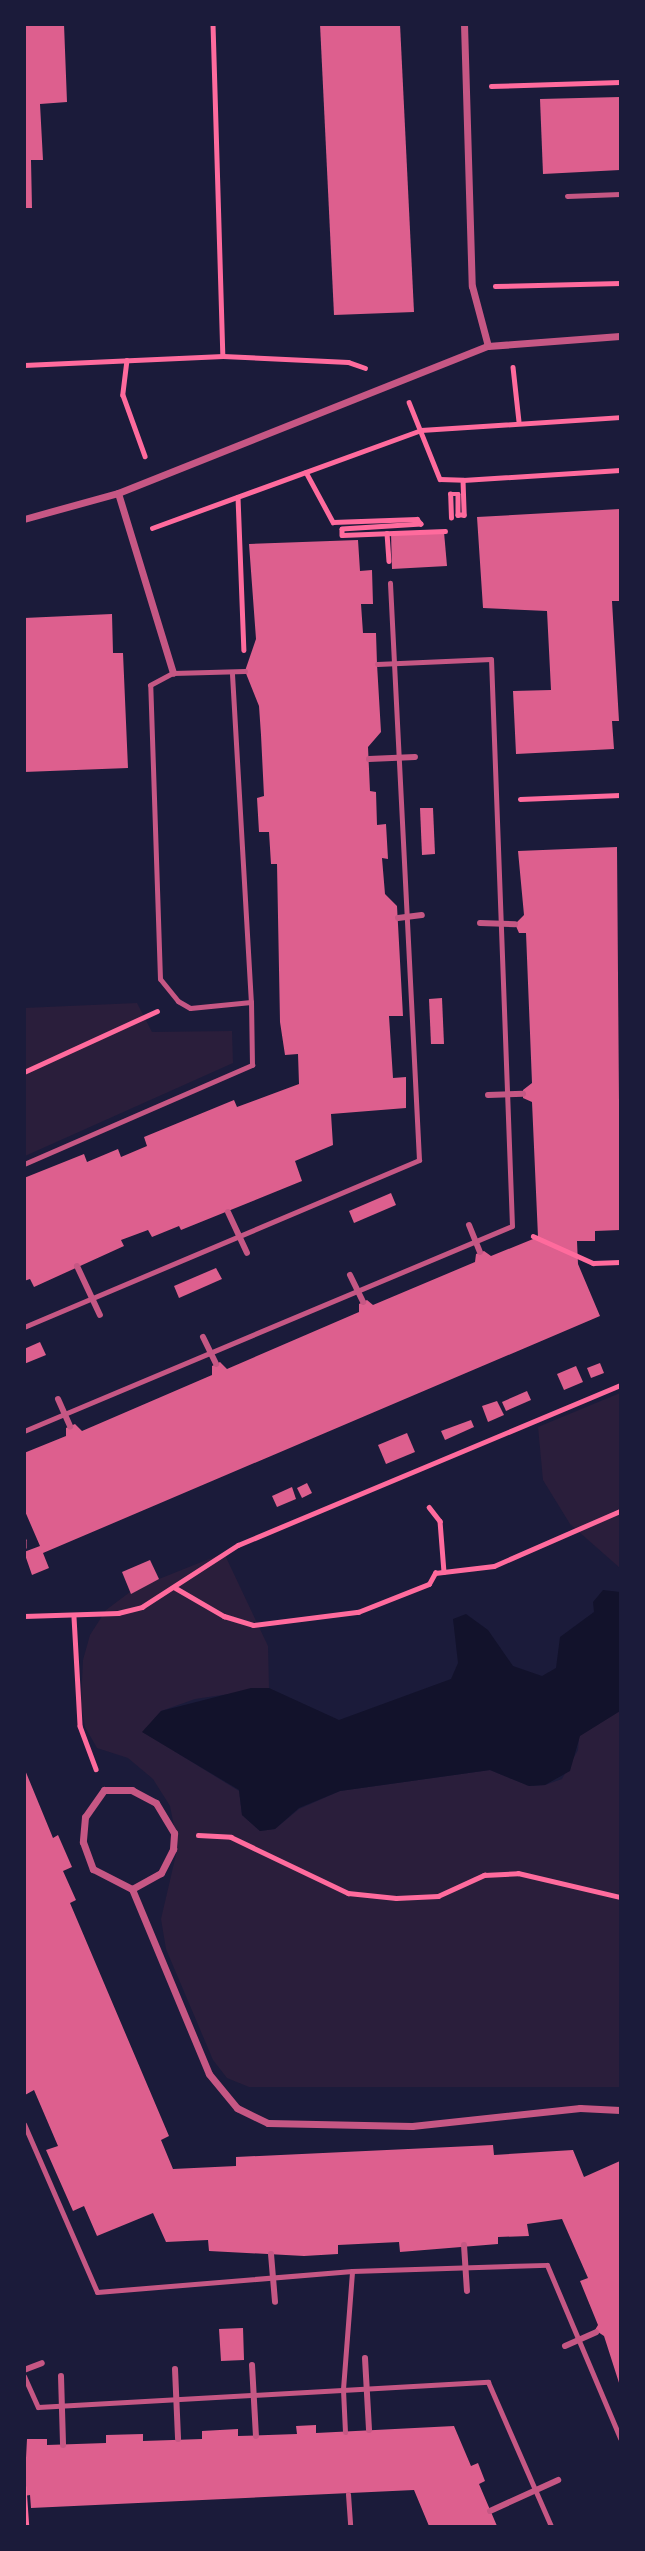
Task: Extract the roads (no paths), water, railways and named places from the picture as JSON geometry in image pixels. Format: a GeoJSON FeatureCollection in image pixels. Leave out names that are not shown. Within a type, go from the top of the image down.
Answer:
{"type":"FeatureCollection","features":[{"type":"Feature","properties":{"kind":"street"},"geometry":{"type":"LineString","coordinates":[[464,24],[472,286],[488,346]]}},
{"type":"Feature","properties":{"kind":"street"},"geometry":{"type":"LineString","coordinates":[[24,519],[118,493],[488,346],[621,336]]}},
{"type":"Feature","properties":{"kind":"street"},"geometry":{"type":"LineString","coordinates":[[118,493],[173,673]]}},
{"type":"Feature","properties":{"kind":"street"},"geometry":{"type":"LineString","coordinates":[[369,759],[415,757]]}},
{"type":"Feature","properties":{"kind":"street"},"geometry":{"type":"LineString","coordinates":[[397,918],[422,915]]}},
{"type":"Feature","properties":{"kind":"street"},"geometry":{"type":"LineString","coordinates":[[480,923],[515,924]]}},
{"type":"Feature","properties":{"kind":"street"},"geometry":{"type":"LineString","coordinates":[[488,1095],[523,1094]]}},
{"type":"Feature","properties":{"kind":"street"},"geometry":{"type":"LineString","coordinates":[[228,1212],[247,1253]]}},
{"type":"Feature","properties":{"kind":"street"},"geometry":{"type":"LineString","coordinates":[[469,1226],[480,1252]]}},
{"type":"Feature","properties":{"kind":"street"},"geometry":{"type":"LineString","coordinates":[[77,1266],[100,1315]]}},
{"type":"Feature","properties":{"kind":"street"},"geometry":{"type":"LineString","coordinates":[[350,1275],[363,1302]]}},
{"type":"Feature","properties":{"kind":"street"},"geometry":{"type":"LineString","coordinates":[[203,1337],[216,1364]]}},
{"type":"Feature","properties":{"kind":"street"},"geometry":{"type":"LineString","coordinates":[[58,1399],[70,1426]]}},
{"type":"Feature","properties":{"kind":"street"},"geometry":{"type":"LineString","coordinates":[[132,1889],[161,1873],[173,1849],[174,1833],[156,1803],[132,1790],[103,1790],[85,1818],[83,1842],[93,1869],[132,1889],[209,2074],[237,2108],[268,2123],[412,2126],[580,2108],[621,2110]]}},
{"type":"Feature","properties":{"kind":"street"},"geometry":{"type":"LineString","coordinates":[[464,2245],[467,2291]]}},
{"type":"Feature","properties":{"kind":"street"},"geometry":{"type":"LineString","coordinates":[[271,2254],[275,2302]]}},
{"type":"Feature","properties":{"kind":"street"},"geometry":{"type":"LineString","coordinates":[[565,2346],[596,2332]]}},
{"type":"Feature","properties":{"kind":"street"},"geometry":{"type":"LineString","coordinates":[[365,2358],[369,2430]]}},
{"type":"Feature","properties":{"kind":"street"},"geometry":{"type":"LineString","coordinates":[[24,2370],[42,2363]]}},
{"type":"Feature","properties":{"kind":"street"},"geometry":{"type":"LineString","coordinates":[[251,2365],[256,2436]]}},
{"type":"Feature","properties":{"kind":"street"},"geometry":{"type":"LineString","coordinates":[[175,2370],[177,2439]]}},
{"type":"Feature","properties":{"kind":"street"},"geometry":{"type":"LineString","coordinates":[[61,2376],[63,2445]]}},
{"type":"Feature","properties":{"kind":"street"},"geometry":{"type":"LineString","coordinates":[[490,2511],[558,2480]]}},
{"type":"Feature","properties":{"kind":"lane"},"geometry":{"type":"LineString","coordinates":[[567,196],[621,194]]}},
{"type":"Feature","properties":{"kind":"lane"},"geometry":{"type":"LineString","coordinates":[[24,1327],[419,1160],[390,583]]}},
{"type":"Feature","properties":{"kind":"lane"},"geometry":{"type":"LineString","coordinates":[[24,1432],[512,1226],[491,659],[377,664]]}},
{"type":"Feature","properties":{"kind":"lane"},"geometry":{"type":"LineString","coordinates":[[245,671],[232,674],[173,673],[150,685],[160,979],[178,1001],[190,1008],[251,1002]]}},
{"type":"Feature","properties":{"kind":"lane"},"geometry":{"type":"LineString","coordinates":[[24,1164],[252,1065],[251,1002],[232,674]]}},
{"type":"Feature","properties":{"kind":"lane"},"geometry":{"type":"LineString","coordinates":[[24,2124],[97,2292],[352,2271],[547,2265],[621,2438]]}},
{"type":"Feature","properties":{"kind":"lane"},"geometry":{"type":"LineString","coordinates":[[345,2432],[342,2389],[352,2271]]}},
{"type":"Feature","properties":{"kind":"lane"},"geometry":{"type":"LineString","coordinates":[[24,2376],[38,2407],[488,2382],[551,2526]]}},
{"type":"Feature","properties":{"kind":"lane"},"geometry":{"type":"LineString","coordinates":[[348,2494],[350,2526]]}}]}
